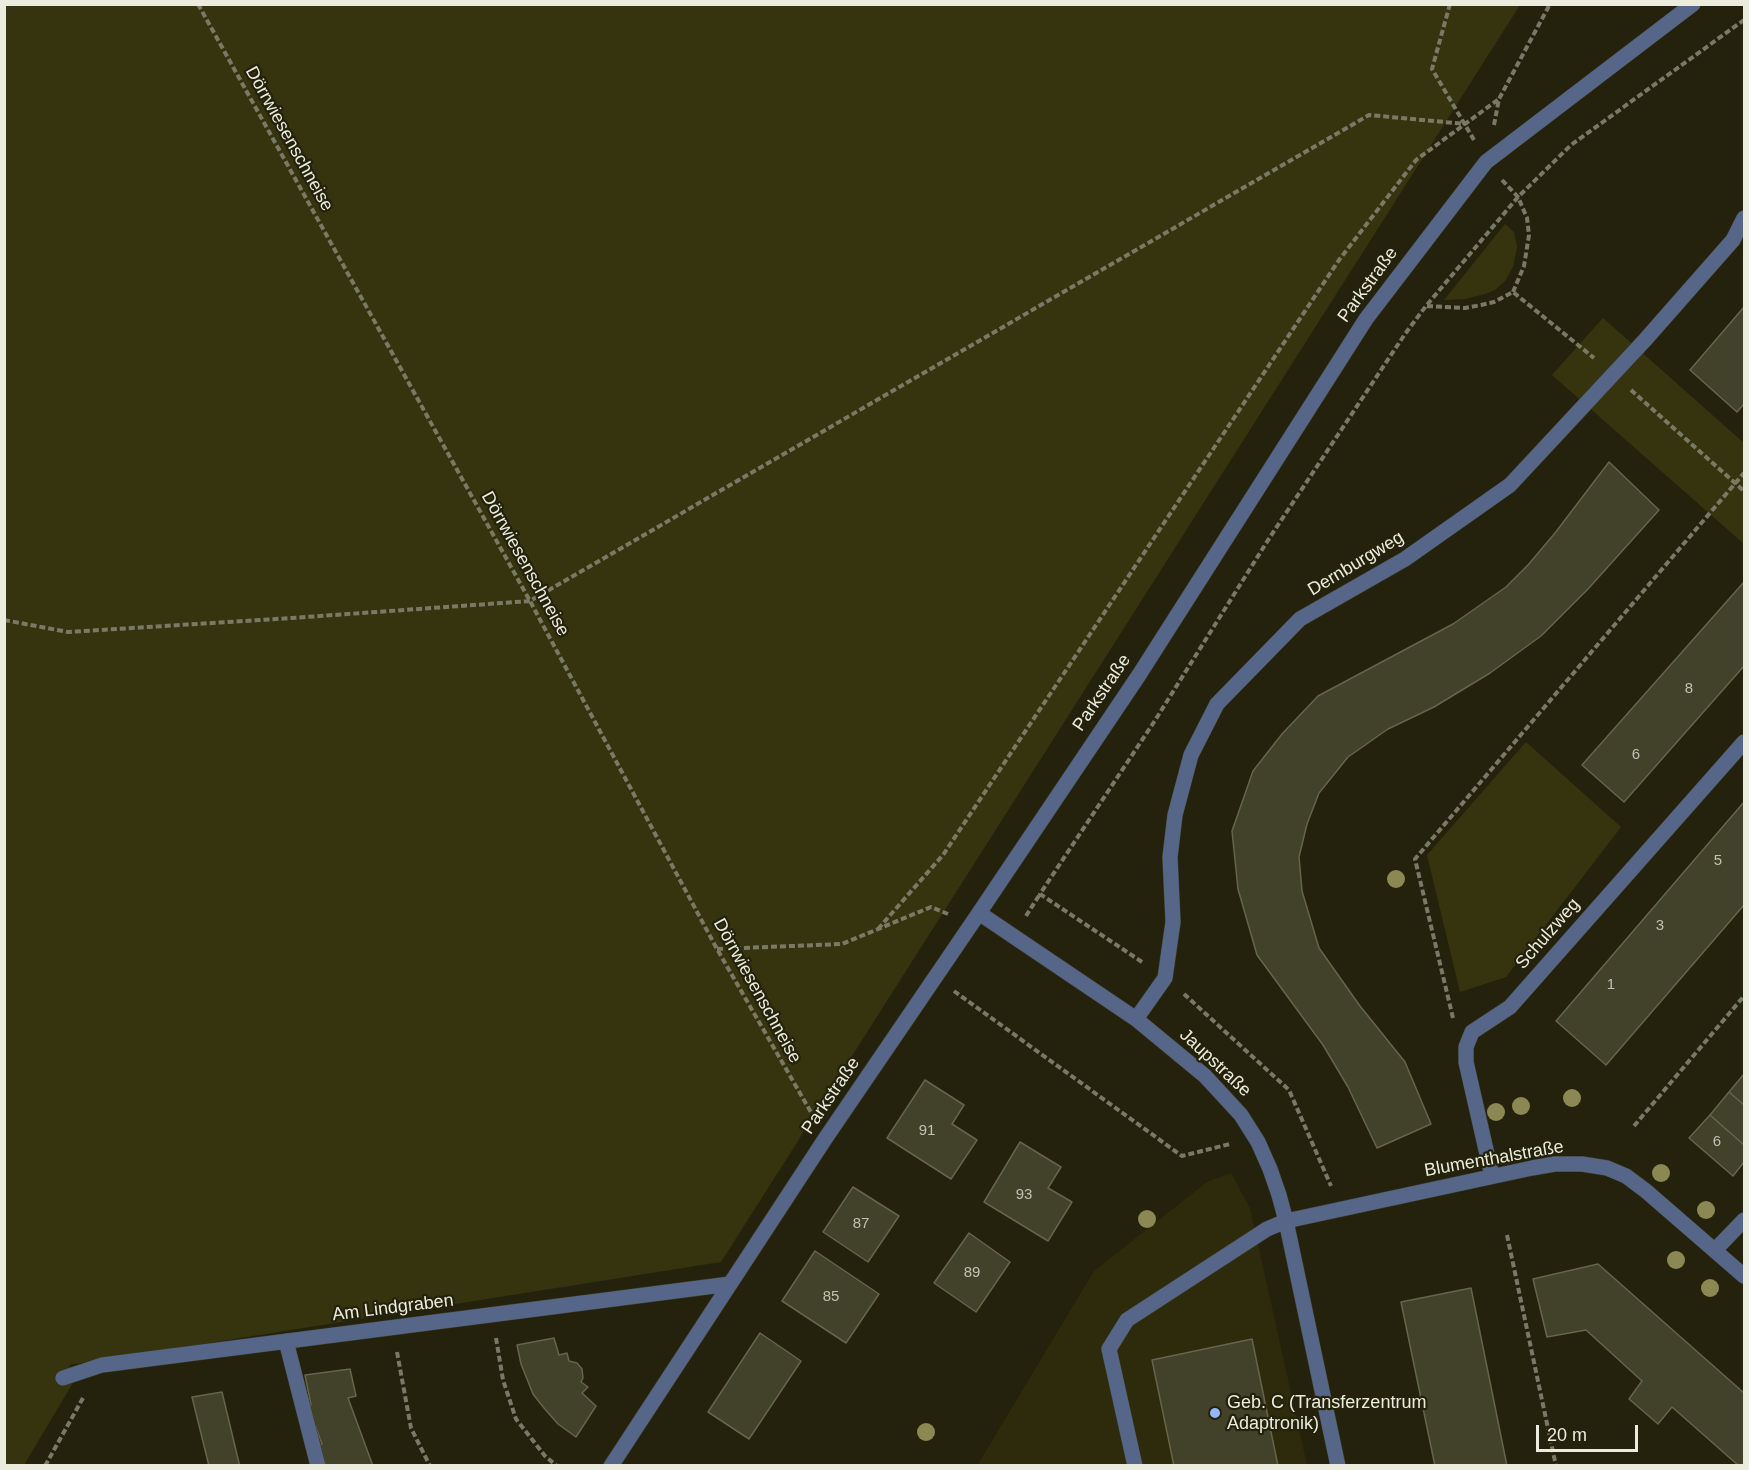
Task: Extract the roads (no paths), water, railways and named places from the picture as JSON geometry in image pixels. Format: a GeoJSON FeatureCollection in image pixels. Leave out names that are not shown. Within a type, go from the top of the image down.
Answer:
{"type":"FeatureCollection","features":[{"type":"Feature","properties":{"kind":"street","name":"Parkstraße"},"geometry":{"type":"LineString","coordinates":[[611,1466],[825,1138],[1139,675],[1366,319],[1486,162],[1693,4]]}},
{"type":"Feature","properties":{"kind":"street","name":"Dernburgweg"},"geometry":{"type":"LineString","coordinates":[[1136,1019],[1165,978],[1173,922],[1170,857],[1175,815],[1191,755],[1217,704],[1300,619],[1405,559],[1509,485],[1614,375],[1733,240],[1744,218]]}},
{"type":"Feature","properties":{"kind":"street","name":"Schulzweg"},"geometry":{"type":"LineString","coordinates":[[1492,1176],[1466,1062],[1466,1047],[1472,1032],[1510,1007],[1744,742]]}},
{"type":"Feature","properties":{"kind":"street","name":"Jaupstraße"},"geometry":{"type":"LineString","coordinates":[[975,919],[1136,1019],[1204,1076],[1241,1115],[1258,1142],[1270,1169],[1286,1221],[1338,1466]]}},
{"type":"Feature","properties":{"kind":"street","name":"Blumenthalstraße"},"geometry":{"type":"LineString","coordinates":[[1135,1466],[1109,1349],[1127,1320],[1267,1229],[1286,1221],[1492,1176],[1556,1164],[1582,1164],[1607,1168],[1626,1176],[1744,1276]]}},
{"type":"Feature","properties":{"kind":"street"},"geometry":{"type":"LineString","coordinates":[[1715,1250],[1744,1220]]}},
{"type":"Feature","properties":{"kind":"street","name":"Am Lindgraben"},"geometry":{"type":"LineString","coordinates":[[63,1378],[102,1365],[730,1284]]}},
{"type":"Feature","properties":{"kind":"street"},"geometry":{"type":"LineString","coordinates":[[286,1341],[318,1466]]}},
{"type":"Feature","properties":{"kind":"place","name":"Geb. C (Transferzentrum Adaptronik)"},"geometry":{"type":"Point","coordinates":[1215,1413]}}]}
